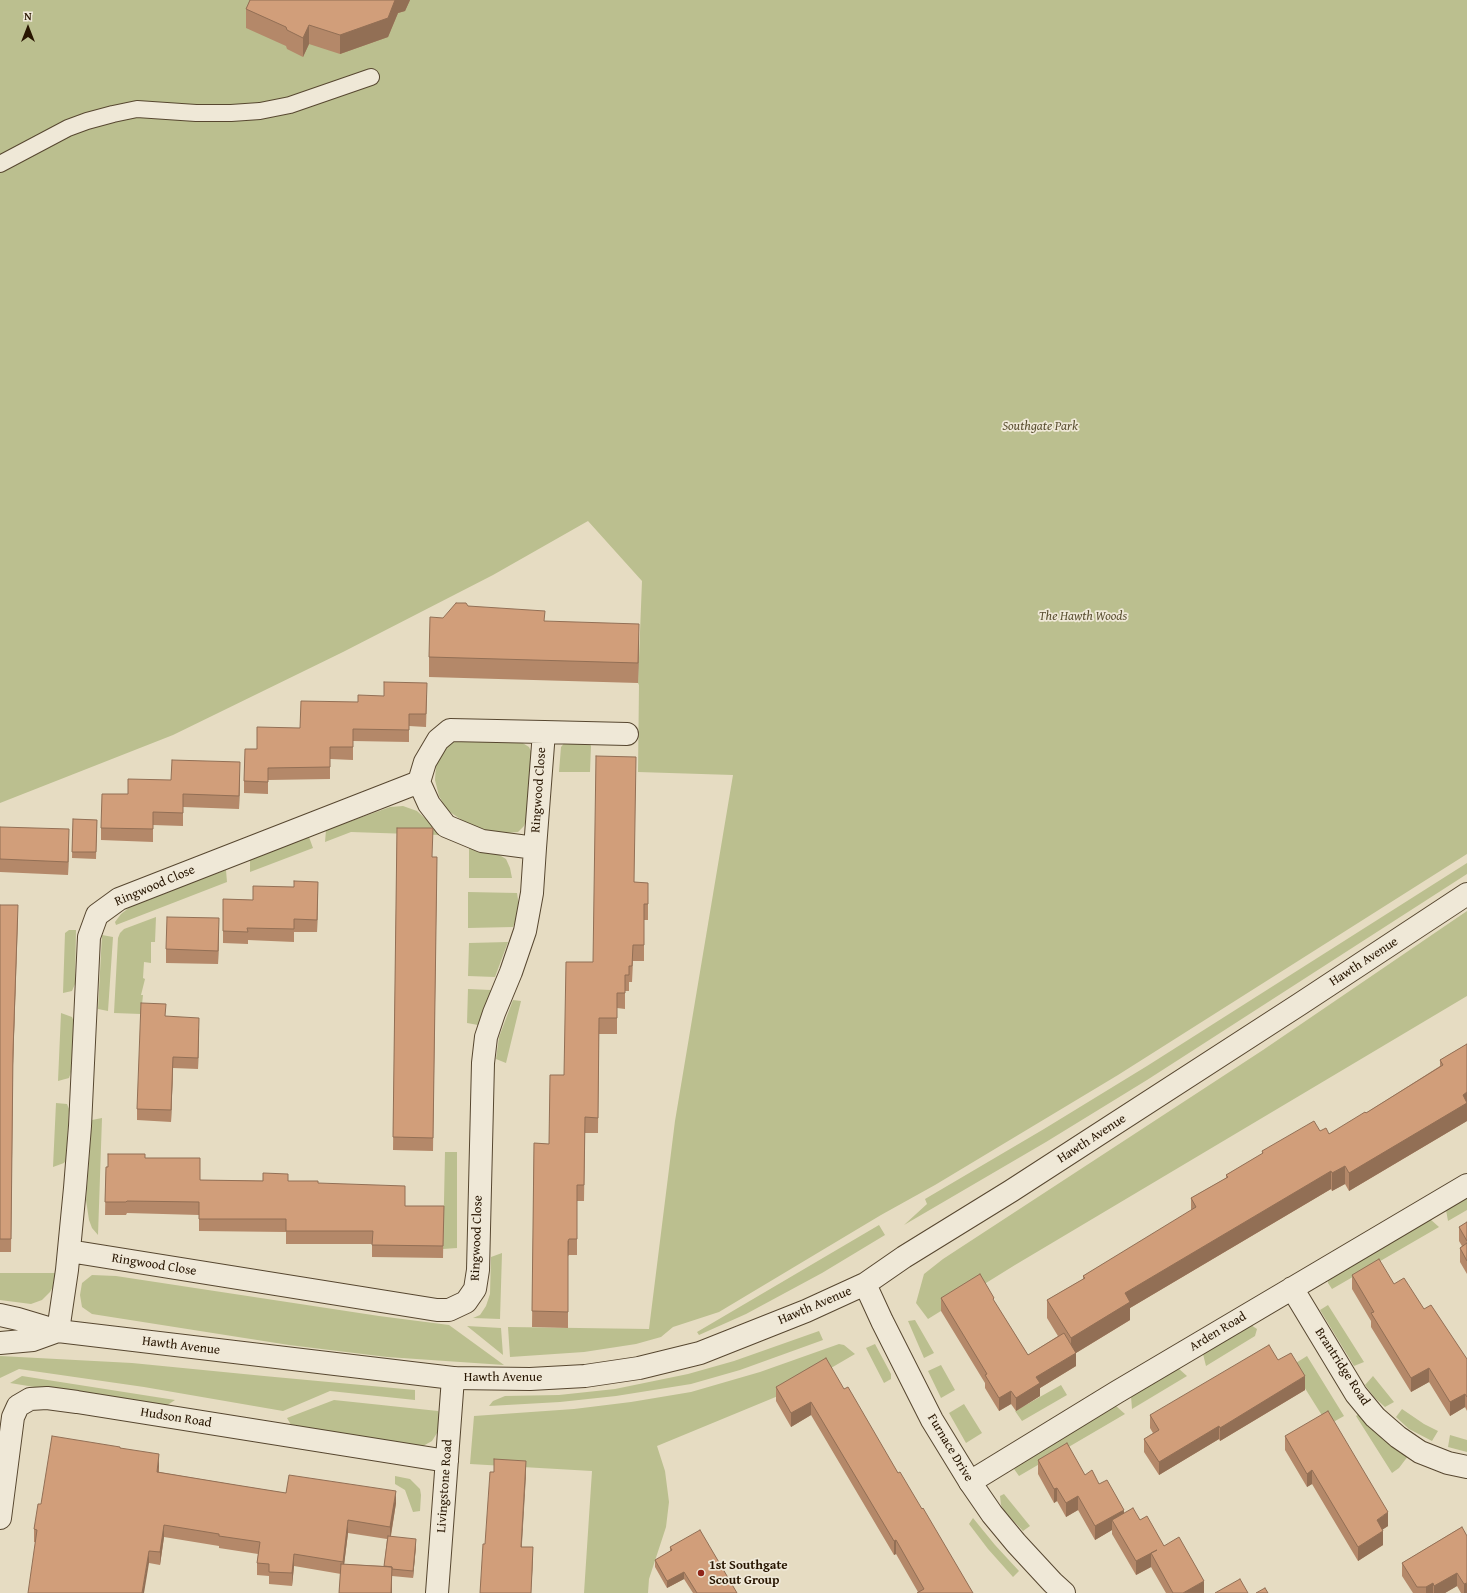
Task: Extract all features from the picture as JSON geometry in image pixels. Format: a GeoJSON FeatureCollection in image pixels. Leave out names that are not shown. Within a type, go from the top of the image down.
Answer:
{"type":"FeatureCollection","features":[{"type":"Feature","properties":{"kind":"street","name":"Ringwood Close"},"geometry":{"type":"LineString","coordinates":[[535,848],[482,841],[446,826],[429,804],[419,782],[425,762],[438,740],[450,730],[627,734]]}},
{"type":"Feature","properties":{"kind":"street","name":"Ringwood Close"},"geometry":{"type":"LineString","coordinates":[[69,1251],[437,1310],[449,1310],[466,1302],[475,1289],[478,1270],[483,1063],[486,1037],[525,931],[532,892],[544,732]]}},
{"type":"Feature","properties":{"kind":"street","name":"Ringwood Close"},"geometry":{"type":"LineString","coordinates":[[58,1331],[69,1251],[80,1126],[89,937],[97,915],[119,899],[419,782]]}},
{"type":"Feature","properties":{"kind":"street","name":"Hawth Avenue"},"geometry":{"type":"LineString","coordinates":[[0,1315],[58,1331],[454,1378],[530,1379],[585,1376],[639,1368],[700,1353],[806,1311],[865,1284],[904,1257],[1011,1191],[1300,1004],[1467,894]]}},
{"type":"Feature","properties":{"kind":"street","name":"Arden Road"},"geometry":{"type":"LineString","coordinates":[[970,1482],[1097,1404],[1467,1185]]}},
{"type":"Feature","properties":{"kind":"street","name":"Furnace Drive"},"geometry":{"type":"LineString","coordinates":[[865,1284],[932,1420],[970,1482],[992,1514],[1016,1543],[1064,1593]]}},
{"type":"Feature","properties":{"kind":"street","name":"Brantridge Road"},"geometry":{"type":"LineString","coordinates":[[1292,1288],[1356,1394],[1375,1417],[1398,1437],[1420,1452],[1448,1463],[1467,1467]]}},
{"type":"Feature","properties":{"kind":"street","name":"Hawth Avenue"},"geometry":{"type":"LineString","coordinates":[[0,1343],[33,1340],[58,1331]]}},
{"type":"Feature","properties":{"kind":"street","name":"Livingstone Road"},"geometry":{"type":"LineString","coordinates":[[437,1593],[454,1378]]}},
{"type":"Feature","properties":{"kind":"street","name":"Hudson Road"},"geometry":{"type":"LineString","coordinates":[[0,1518],[13,1417],[18,1406],[30,1399],[47,1398],[77,1402],[448,1462]]}},
{"type":"Feature","properties":{"kind":"lane"},"geometry":{"type":"LineString","coordinates":[[0,164],[68,128],[113,114],[137,109],[231,114],[260,111],[290,105],[371,77]]}},
{"type":"Feature","properties":{"kind":"green space","name":"Southgate Park"},"geometry":{"type":"Polygon","coordinates":[[[0,0],[1467,0],[1467,854],[1118,1075],[719,1312],[673,1327],[661,1337],[636,1344],[584,1352],[510,1357],[508,1327],[649,1329],[675,1121],[733,775],[638,772],[638,683],[642,581],[588,521],[493,575],[343,652],[173,735],[0,803],[0,0]]]}},
{"type":"Feature","properties":{"kind":"green space"},"geometry":{"type":"Polygon","coordinates":[[[455,741],[521,742],[529,747],[533,756],[527,818],[524,826],[518,832],[490,832],[472,827],[447,810],[439,796],[435,780],[436,765],[447,747],[455,741]]]}},
{"type":"Feature","properties":{"kind":"green space"},"geometry":{"type":"Polygon","coordinates":[[[566,741],[589,742],[591,746],[590,772],[559,772],[561,747],[566,741]]]}},
{"type":"Feature","properties":{"kind":"green space"},"geometry":{"type":"Polygon","coordinates":[[[403,806],[417,811],[440,835],[351,832],[325,842],[326,830],[390,807],[403,806]]]}},
{"type":"Feature","properties":{"kind":"green space"},"geometry":{"type":"Polygon","coordinates":[[[309,837],[313,848],[250,872],[250,860],[309,837]]]}},
{"type":"Feature","properties":{"kind":"green space"},"geometry":{"type":"Polygon","coordinates":[[[469,846],[496,853],[506,859],[512,878],[469,878],[469,846]]]}},
{"type":"Feature","properties":{"kind":"green space"},"geometry":{"type":"Polygon","coordinates":[[[1467,863],[1467,874],[1147,1080],[1046,1142],[904,1225],[927,1204],[925,1199],[1147,1066],[1467,863]]]}},
{"type":"Feature","properties":{"kind":"green space"},"geometry":{"type":"Polygon","coordinates":[[[226,870],[227,882],[116,925],[115,922],[121,914],[141,901],[226,870]]]}},
{"type":"Feature","properties":{"kind":"green space"},"geometry":{"type":"Polygon","coordinates":[[[468,892],[517,893],[519,906],[513,927],[468,928],[468,892]]]}},
{"type":"Feature","properties":{"kind":"green space"},"geometry":{"type":"Polygon","coordinates":[[[1467,911],[1467,996],[1015,1265],[928,1319],[916,1303],[924,1274],[943,1259],[1263,1050],[1467,911]]]}},
{"type":"Feature","properties":{"kind":"green space"},"geometry":{"type":"Polygon","coordinates":[[[156,917],[155,942],[151,942],[151,963],[144,962],[143,978],[145,979],[141,995],[143,995],[141,1014],[114,1013],[118,938],[120,933],[124,929],[156,917]]]}},
{"type":"Feature","properties":{"kind":"green space"},"geometry":{"type":"Polygon","coordinates":[[[69,930],[76,930],[75,984],[72,991],[63,993],[65,933],[69,930]]]}},
{"type":"Feature","properties":{"kind":"green space"},"geometry":{"type":"Polygon","coordinates":[[[102,935],[113,937],[108,1011],[98,1009],[102,935]]]}},
{"type":"Feature","properties":{"kind":"green space"},"geometry":{"type":"Polygon","coordinates":[[[508,942],[495,977],[468,976],[469,943],[508,942]]]}},
{"type":"Feature","properties":{"kind":"green space"},"geometry":{"type":"Polygon","coordinates":[[[468,989],[491,990],[478,1025],[467,1023],[468,989]]]}},
{"type":"Feature","properties":{"kind":"green space"},"geometry":{"type":"Polygon","coordinates":[[[513,1000],[521,1001],[506,1063],[496,1059],[499,1037],[513,1000]]]}},
{"type":"Feature","properties":{"kind":"green space"},"geometry":{"type":"Polygon","coordinates":[[[61,1013],[72,1017],[74,1022],[71,1072],[69,1078],[58,1081],[61,1013]]]}},
{"type":"Feature","properties":{"kind":"green space"},"geometry":{"type":"Polygon","coordinates":[[[56,1103],[67,1104],[69,1109],[66,1160],[64,1163],[53,1167],[56,1103]]]}},
{"type":"Feature","properties":{"kind":"green space"},"geometry":{"type":"Polygon","coordinates":[[[102,1118],[98,1235],[92,1228],[89,1220],[86,1200],[92,1120],[102,1118]]]}},
{"type":"Feature","properties":{"kind":"green space"},"geometry":{"type":"Polygon","coordinates":[[[445,1152],[457,1152],[457,1248],[443,1249],[445,1152]]]}},
{"type":"Feature","properties":{"kind":"green space"},"geometry":{"type":"Polygon","coordinates":[[[1467,1197],[1467,1210],[1448,1221],[1446,1210],[1467,1197]]]}},
{"type":"Feature","properties":{"kind":"green space"},"geometry":{"type":"Polygon","coordinates":[[[1430,1219],[1439,1227],[1332,1289],[1328,1283],[1328,1279],[1430,1219]]]}},
{"type":"Feature","properties":{"kind":"green space"},"geometry":{"type":"Polygon","coordinates":[[[879,1225],[885,1235],[822,1273],[746,1314],[699,1335],[697,1332],[879,1225]]]}},
{"type":"Feature","properties":{"kind":"green space"},"geometry":{"type":"Polygon","coordinates":[[[502,1253],[500,1319],[473,1318],[480,1315],[486,1306],[490,1294],[491,1257],[502,1253]]]}},
{"type":"Feature","properties":{"kind":"green space"},"geometry":{"type":"Polygon","coordinates":[[[0,1273],[57,1273],[54,1285],[50,1292],[42,1300],[31,1304],[0,1300],[0,1273]]]}},
{"type":"Feature","properties":{"kind":"green space"},"geometry":{"type":"Polygon","coordinates":[[[92,1275],[116,1276],[379,1316],[449,1325],[504,1365],[387,1357],[289,1345],[92,1314],[82,1307],[80,1295],[82,1283],[92,1275]]]}},
{"type":"Feature","properties":{"kind":"green space"},"geometry":{"type":"Polygon","coordinates":[[[1328,1305],[1364,1362],[1354,1366],[1320,1310],[1328,1305]]]}},
{"type":"Feature","properties":{"kind":"green space"},"geometry":{"type":"Polygon","coordinates":[[[915,1320],[934,1353],[924,1358],[908,1321],[915,1320]]]}},
{"type":"Feature","properties":{"kind":"green space"},"geometry":{"type":"Polygon","coordinates":[[[1251,1325],[1257,1329],[1255,1336],[1206,1366],[1203,1354],[1251,1325]]]}},
{"type":"Feature","properties":{"kind":"green space"},"geometry":{"type":"Polygon","coordinates":[[[467,1326],[501,1328],[503,1355],[467,1326]]]}},
{"type":"Feature","properties":{"kind":"green space"},"geometry":{"type":"Polygon","coordinates":[[[819,1331],[823,1340],[740,1370],[691,1384],[616,1396],[560,1402],[489,1406],[493,1401],[505,1396],[559,1395],[615,1389],[688,1374],[734,1361],[819,1331]]]}},
{"type":"Feature","properties":{"kind":"green space"},"geometry":{"type":"Polygon","coordinates":[[[839,1344],[844,1345],[855,1354],[795,1389],[657,1446],[665,1471],[669,1502],[666,1527],[649,1579],[648,1593],[584,1593],[592,1471],[470,1464],[474,1416],[574,1409],[631,1402],[691,1392],[760,1372],[839,1344]]]}},
{"type":"Feature","properties":{"kind":"green space"},"geometry":{"type":"Polygon","coordinates":[[[875,1344],[891,1374],[891,1379],[884,1383],[866,1348],[875,1344]]]}},
{"type":"Feature","properties":{"kind":"green space"},"geometry":{"type":"Polygon","coordinates":[[[0,1356],[132,1363],[415,1390],[415,1400],[330,1391],[283,1411],[144,1387],[19,1369],[0,1378],[0,1356]]]}},
{"type":"Feature","properties":{"kind":"green space"},"geometry":{"type":"Polygon","coordinates":[[[1307,1356],[1344,1416],[1328,1425],[1291,1366],[1307,1356]]]}},
{"type":"Feature","properties":{"kind":"green space"},"geometry":{"type":"Polygon","coordinates":[[[941,1365],[955,1390],[941,1398],[928,1371],[941,1365]]]}},
{"type":"Feature","properties":{"kind":"green space"},"geometry":{"type":"Polygon","coordinates":[[[1178,1368],[1187,1376],[1132,1409],[1131,1396],[1178,1368]]]}},
{"type":"Feature","properties":{"kind":"green space"},"geometry":{"type":"Polygon","coordinates":[[[22,1376],[175,1400],[163,1408],[10,1383],[22,1376]]]}},
{"type":"Feature","properties":{"kind":"green space"},"geometry":{"type":"Polygon","coordinates":[[[1373,1376],[1394,1402],[1385,1407],[1375,1398],[1365,1385],[1373,1376]]]}},
{"type":"Feature","properties":{"kind":"green space"},"geometry":{"type":"Polygon","coordinates":[[[1061,1385],[1067,1395],[1022,1421],[1015,1411],[1061,1385]]]}},
{"type":"Feature","properties":{"kind":"green space"},"geometry":{"type":"Polygon","coordinates":[[[334,1400],[438,1411],[440,1421],[437,1433],[432,1441],[423,1446],[414,1446],[294,1430],[287,1418],[334,1400]]]}},
{"type":"Feature","properties":{"kind":"green space"},"geometry":{"type":"Polygon","coordinates":[[[964,1404],[982,1433],[966,1443],[949,1413],[964,1404]]]}},
{"type":"Feature","properties":{"kind":"green space"},"geometry":{"type":"Polygon","coordinates":[[[1116,1406],[1125,1414],[1019,1476],[1014,1469],[1014,1465],[1116,1406]]]}},
{"type":"Feature","properties":{"kind":"green space"},"geometry":{"type":"Polygon","coordinates":[[[1402,1409],[1424,1424],[1438,1431],[1432,1441],[1409,1429],[1396,1417],[1402,1409]]]}},
{"type":"Feature","properties":{"kind":"green space"},"geometry":{"type":"Polygon","coordinates":[[[1360,1413],[1408,1456],[1399,1468],[1392,1473],[1356,1416],[1360,1413]]]}},
{"type":"Feature","properties":{"kind":"green space"},"geometry":{"type":"Polygon","coordinates":[[[1450,1435],[1467,1440],[1467,1452],[1448,1447],[1450,1435]]]}},
{"type":"Feature","properties":{"kind":"green space"},"geometry":{"type":"Polygon","coordinates":[[[395,1476],[410,1479],[420,1489],[420,1511],[413,1512],[405,1490],[395,1484],[395,1476]]]}},
{"type":"Feature","properties":{"kind":"green space"},"geometry":{"type":"Polygon","coordinates":[[[1004,1494],[1030,1526],[1023,1531],[1005,1512],[1001,1505],[1000,1496],[1004,1494]]]}},
{"type":"Feature","properties":{"kind":"green space"},"geometry":{"type":"Polygon","coordinates":[[[973,1518],[1019,1571],[1013,1577],[988,1549],[969,1524],[973,1518]]]}},
{"type":"Feature","properties":{"kind":"building"},"geometry":{"type":"Polygon","coordinates":[[[250,0],[395,0],[388,18],[340,35],[309,25],[303,38],[287,30],[286,27],[246,9],[250,0]]]}},
{"type":"Feature","properties":{"kind":"building"},"geometry":{"type":"Polygon","coordinates":[[[456,603],[466,603],[468,606],[545,611],[544,621],[639,624],[638,663],[429,657],[430,617],[443,618],[456,603]]]}},
{"type":"Feature","properties":{"kind":"building"},"geometry":{"type":"Polygon","coordinates":[[[384,682],[427,683],[426,714],[409,714],[409,730],[353,729],[353,747],[330,747],[330,767],[268,768],[268,782],[244,781],[245,749],[257,749],[257,727],[300,728],[301,701],[358,702],[358,695],[384,696],[384,682]]]}},
{"type":"Feature","properties":{"kind":"building"},"geometry":{"type":"Polygon","coordinates":[[[596,756],[636,757],[634,882],[648,883],[648,904],[644,904],[644,945],[633,945],[632,966],[629,966],[629,975],[625,975],[625,993],[617,993],[617,1018],[599,1018],[598,1118],[585,1117],[584,1185],[577,1185],[577,1239],[569,1239],[568,1241],[568,1312],[532,1311],[534,1143],[549,1144],[550,1075],[564,1075],[566,962],[593,962],[596,756]]]}},
{"type":"Feature","properties":{"kind":"building"},"geometry":{"type":"Polygon","coordinates":[[[172,760],[240,762],[239,796],[183,794],[183,813],[153,812],[153,829],[101,828],[102,794],[128,794],[128,779],[171,780],[172,760]]]}},
{"type":"Feature","properties":{"kind":"building"},"geometry":{"type":"Polygon","coordinates":[[[73,819],[97,820],[96,852],[72,852],[73,819]]]}},
{"type":"Feature","properties":{"kind":"building"},"geometry":{"type":"Polygon","coordinates":[[[0,827],[69,829],[68,862],[0,859],[0,827]]]}},
{"type":"Feature","properties":{"kind":"building"},"geometry":{"type":"Polygon","coordinates":[[[397,828],[433,828],[432,857],[437,857],[433,1138],[393,1137],[397,828]]]}},
{"type":"Feature","properties":{"kind":"building"},"geometry":{"type":"Polygon","coordinates":[[[294,881],[318,882],[317,920],[294,919],[294,929],[247,928],[248,932],[223,931],[223,899],[253,900],[253,886],[294,887],[294,881]]]}},
{"type":"Feature","properties":{"kind":"building"},"geometry":{"type":"Polygon","coordinates":[[[0,905],[18,905],[13,1052],[11,1239],[0,1239],[0,905]]]}},
{"type":"Feature","properties":{"kind":"building"},"geometry":{"type":"Polygon","coordinates":[[[167,917],[219,918],[218,951],[166,949],[167,917]]]}},
{"type":"Feature","properties":{"kind":"building"},"geometry":{"type":"Polygon","coordinates":[[[141,1003],[166,1004],[165,1016],[199,1018],[198,1058],[173,1057],[171,1110],[137,1109],[141,1003]]]}},
{"type":"Feature","properties":{"kind":"building"},"geometry":{"type":"Polygon","coordinates":[[[1467,1044],[1467,1092],[1463,1095],[1467,1103],[1349,1173],[1345,1166],[1332,1173],[1331,1171],[1125,1293],[1130,1302],[1071,1338],[1047,1300],[1085,1278],[1083,1276],[1196,1207],[1191,1198],[1228,1177],[1226,1175],[1263,1153],[1262,1151],[1314,1121],[1320,1131],[1326,1128],[1329,1134],[1443,1065],[1440,1060],[1467,1044]]]}},
{"type":"Feature","properties":{"kind":"building"},"geometry":{"type":"Polygon","coordinates":[[[108,1154],[145,1154],[145,1158],[200,1158],[200,1180],[263,1181],[263,1173],[288,1174],[288,1181],[318,1181],[318,1183],[405,1186],[405,1206],[444,1206],[443,1246],[372,1245],[373,1231],[286,1231],[286,1219],[199,1219],[199,1202],[105,1202],[108,1154]]]}},
{"type":"Feature","properties":{"kind":"building"},"geometry":{"type":"Polygon","coordinates":[[[1467,1222],[1467,1241],[1459,1227],[1467,1222]]]}},
{"type":"Feature","properties":{"kind":"building"},"geometry":{"type":"Polygon","coordinates":[[[1467,1243],[1467,1261],[1460,1248],[1467,1243]]]}},
{"type":"Feature","properties":{"kind":"building"},"geometry":{"type":"Polygon","coordinates":[[[1379,1259],[1394,1284],[1404,1278],[1424,1309],[1431,1305],[1467,1359],[1467,1397],[1465,1394],[1450,1402],[1429,1368],[1411,1378],[1371,1313],[1374,1312],[1352,1275],[1379,1259]]]}},
{"type":"Feature","properties":{"kind":"building"},"geometry":{"type":"Polygon","coordinates":[[[980,1274],[994,1298],[993,1299],[1028,1355],[1064,1333],[1076,1353],[1036,1377],[1040,1383],[1016,1398],[1011,1391],[999,1398],[985,1375],[987,1374],[941,1298],[980,1274]]]}},
{"type":"Feature","properties":{"kind":"building"},"geometry":{"type":"Polygon","coordinates":[[[1269,1345],[1278,1360],[1291,1353],[1305,1376],[1220,1428],[1219,1426],[1159,1462],[1144,1439],[1159,1430],[1150,1415],[1269,1345]]]}},
{"type":"Feature","properties":{"kind":"building"},"geometry":{"type":"Polygon","coordinates":[[[826,1358],[844,1389],[848,1387],[898,1473],[900,1472],[922,1509],[923,1508],[973,1593],[917,1593],[924,1589],[896,1540],[894,1541],[811,1402],[791,1413],[776,1387],[826,1358]]]}},
{"type":"Feature","properties":{"kind":"building"},"geometry":{"type":"Polygon","coordinates":[[[1328,1411],[1388,1512],[1377,1520],[1383,1531],[1358,1547],[1312,1470],[1307,1474],[1285,1436],[1328,1411]]]}},
{"type":"Feature","properties":{"kind":"building"},"geometry":{"type":"Polygon","coordinates":[[[52,1436],[159,1454],[157,1472],[286,1493],[289,1475],[396,1491],[390,1527],[348,1520],[343,1562],[294,1554],[292,1573],[269,1572],[269,1564],[257,1563],[260,1542],[219,1536],[219,1534],[164,1525],[160,1552],[149,1551],[142,1593],[28,1593],[37,1530],[34,1529],[38,1504],[41,1504],[52,1436]]]}},
{"type":"Feature","properties":{"kind":"building"},"geometry":{"type":"Polygon","coordinates":[[[1067,1443],[1085,1475],[1092,1470],[1099,1484],[1107,1480],[1124,1510],[1095,1526],[1078,1496],[1066,1503],[1057,1488],[1054,1489],[1038,1460],[1067,1443]]]}},
{"type":"Feature","properties":{"kind":"building"},"geometry":{"type":"Polygon","coordinates":[[[494,1459],[526,1461],[521,1547],[533,1547],[531,1593],[480,1593],[490,1472],[494,1472],[494,1459]]]}},
{"type":"Feature","properties":{"kind":"building"},"geometry":{"type":"Polygon","coordinates":[[[1133,1508],[1140,1520],[1147,1516],[1164,1546],[1179,1537],[1204,1581],[1183,1593],[1173,1593],[1151,1553],[1136,1561],[1112,1520],[1133,1508]]]}},
{"type":"Feature","properties":{"kind":"building"},"geometry":{"type":"Polygon","coordinates":[[[1462,1527],[1467,1536],[1467,1583],[1464,1584],[1457,1573],[1434,1586],[1433,1583],[1426,1587],[1417,1587],[1402,1563],[1462,1527]]]}},
{"type":"Feature","properties":{"kind":"building","name":"1st Southgate Scout Group"},"geometry":{"type":"Polygon","coordinates":[[[700,1530],[737,1593],[697,1593],[684,1572],[667,1581],[655,1560],[672,1550],[670,1547],[700,1530]]]}},
{"type":"Feature","properties":{"kind":"building"},"geometry":{"type":"Polygon","coordinates":[[[388,1536],[416,1539],[413,1571],[392,1569],[392,1567],[384,1566],[388,1536]]]}},
{"type":"Feature","properties":{"kind":"building"},"geometry":{"type":"Polygon","coordinates":[[[341,1564],[392,1567],[391,1593],[339,1593],[341,1564]]]}},
{"type":"Feature","properties":{"kind":"building"},"geometry":{"type":"Polygon","coordinates":[[[1240,1579],[1248,1593],[1215,1593],[1240,1579]]]}},
{"type":"Feature","properties":{"kind":"building"},"geometry":{"type":"Polygon","coordinates":[[[1265,1588],[1268,1593],[1256,1593],[1265,1588]]]}},
{"type":"Feature","properties":{"kind":"place","name":"1st Southgate Scout Group"},"geometry":{"type":"Point","coordinates":[701,1573]}},
{"type":"Feature","properties":{"kind":"park label","name":"The Hawth Woods"},"geometry":{"type":"Point","coordinates":[1083,617]}}]}
